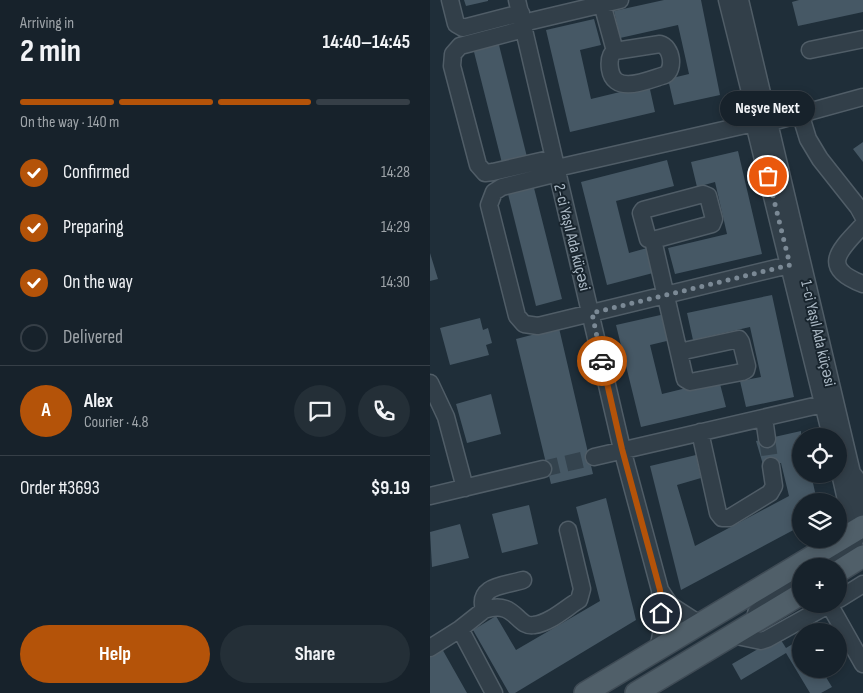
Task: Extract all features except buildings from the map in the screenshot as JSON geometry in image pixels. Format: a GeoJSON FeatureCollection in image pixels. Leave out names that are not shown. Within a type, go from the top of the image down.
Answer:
{"type":"FeatureCollection","features":[{"type":"Feature","properties":{"kind":"main road"},"geometry":{"type":"LineString","coordinates":[[847,536],[862,527]]}},
{"type":"Feature","properties":{"kind":"main road"},"geometry":{"type":"LineString","coordinates":[[585,693],[827,548]]}},
{"type":"Feature","properties":{"kind":"main road"},"geometry":{"type":"LineString","coordinates":[[847,566],[863,556]]}},
{"type":"Feature","properties":{"kind":"main road"},"geometry":{"type":"LineString","coordinates":[[642,692],[792,599]]}},
{"type":"Feature","properties":{"kind":"street"},"geometry":{"type":"LineString","coordinates":[[450,0],[456,24],[463,28],[521,16],[620,0]]}},
{"type":"Feature","properties":{"kind":"street","name":"1-ci Yaşıl Ada küçəsi"},"geometry":{"type":"LineString","coordinates":[[727,0],[749,88],[761,123],[835,428]]}},
{"type":"Feature","properties":{"kind":"street","name":"1-ci Yaşıl Ada küçəsi"},"geometry":{"type":"LineString","coordinates":[[740,0],[761,123],[790,265],[829,428]]}},
{"type":"Feature","properties":{"kind":"street"},"geometry":{"type":"LineString","coordinates":[[602,2],[614,51]]}},
{"type":"Feature","properties":{"kind":"street"},"geometry":{"type":"LineString","coordinates":[[521,16],[460,46],[453,54],[452,66],[478,165],[485,172],[556,166],[761,123],[863,97]]}},
{"type":"Feature","properties":{"kind":"street","name":"2-ci Yaşıl Ada küçəsi"},"geometry":{"type":"LineString","coordinates":[[521,16],[592,313],[622,449],[660,590],[662,629],[658,650]]}},
{"type":"Feature","properties":{"kind":"street"},"geometry":{"type":"LineString","coordinates":[[810,50],[863,39]]}},
{"type":"Feature","properties":{"kind":"street"},"geometry":{"type":"LineString","coordinates":[[800,113],[808,139],[820,159],[863,216]]}},
{"type":"Feature","properties":{"kind":"street"},"geometry":{"type":"LineString","coordinates":[[556,166],[502,187],[494,192],[489,205],[517,316],[524,324],[538,326],[790,265]]}},
{"type":"Feature","properties":{"kind":"street"},"geometry":{"type":"LineString","coordinates":[[863,225],[837,254],[836,262],[848,277],[863,284]]}},
{"type":"Feature","properties":{"kind":"street"},"geometry":{"type":"LineString","coordinates":[[653,240],[679,352]]}},
{"type":"Feature","properties":{"kind":"street"},"geometry":{"type":"LineString","coordinates":[[430,383],[446,417],[465,488]]}},
{"type":"Feature","properties":{"kind":"street"},"geometry":{"type":"LineString","coordinates":[[594,457],[823,404]]}},
{"type":"Feature","properties":{"kind":"street"},"geometry":{"type":"LineString","coordinates":[[764,418],[767,439]]}},
{"type":"Feature","properties":{"kind":"street"},"geometry":{"type":"LineString","coordinates":[[700,432],[718,513],[722,518],[729,518],[770,493],[774,486],[771,466]]}},
{"type":"Feature","properties":{"kind":"street"},"geometry":{"type":"LineString","coordinates":[[430,496],[542,469]]}},
{"type":"Feature","properties":{"kind":"street","name":"1-ci Yaşıl Ada küçəsi"},"geometry":{"type":"LineString","coordinates":[[847,472],[863,487]]}},
{"type":"Feature","properties":{"kind":"street"},"geometry":{"type":"LineString","coordinates":[[838,558],[853,547],[862,527],[859,508],[847,474]]}},
{"type":"Feature","properties":{"kind":"street","name":"1-ci Yaşıl Ada küçəsi"},"geometry":{"type":"LineString","coordinates":[[847,483],[849,513],[847,519]]}},
{"type":"Feature","properties":{"kind":"street"},"geometry":{"type":"LineString","coordinates":[[430,648],[484,610],[503,607],[527,625],[534,625],[548,620],[580,600],[582,589],[568,530]]}},
{"type":"Feature","properties":{"kind":"street"},"geometry":{"type":"LineString","coordinates":[[484,610],[481,601],[484,593],[491,589],[523,580]]}},
{"type":"Feature","properties":{"kind":"street"},"geometry":{"type":"LineString","coordinates":[[847,593],[863,584]]}},
{"type":"Feature","properties":{"kind":"street"},"geometry":{"type":"LineString","coordinates":[[732,635],[774,597],[792,586]]}},
{"type":"Feature","properties":{"kind":"street","name":"2-ci Yaşıl Ada küçəsi"},"geometry":{"type":"LineString","coordinates":[[660,590],[670,605],[701,625]]}},
{"type":"Feature","properties":{"kind":"street"},"geometry":{"type":"LineString","coordinates":[[732,635],[761,641],[768,640],[814,613]]}},
{"type":"Feature","properties":{"kind":"street"},"geometry":{"type":"LineString","coordinates":[[834,613],[863,664]]}},
{"type":"Feature","properties":{"kind":"street"},"geometry":{"type":"LineString","coordinates":[[460,628],[494,693]]}},
{"type":"Feature","properties":{"kind":"tunnel"},"geometry":{"type":"LineString","coordinates":[[767,439],[771,466]]}},
{"type":"Feature","properties":{"kind":"tunnel"},"geometry":{"type":"LineString","coordinates":[[543,469],[594,457]]}},
{"type":"Feature","properties":{"kind":"way so far"},"geometry":{"type":"LineString","coordinates":[[602,361],[592,313],[790,265],[768,176]]}},
{"type":"Feature","properties":{"kind":"place","name":"Neşve Next"},"geometry":{"type":"Point","coordinates":[768,176]}},
{"type":"Feature","properties":{"kind":"route"},"geometry":{"type":"LineString","coordinates":[[602,361],[622,449],[660,590],[661,613]]}}]}
